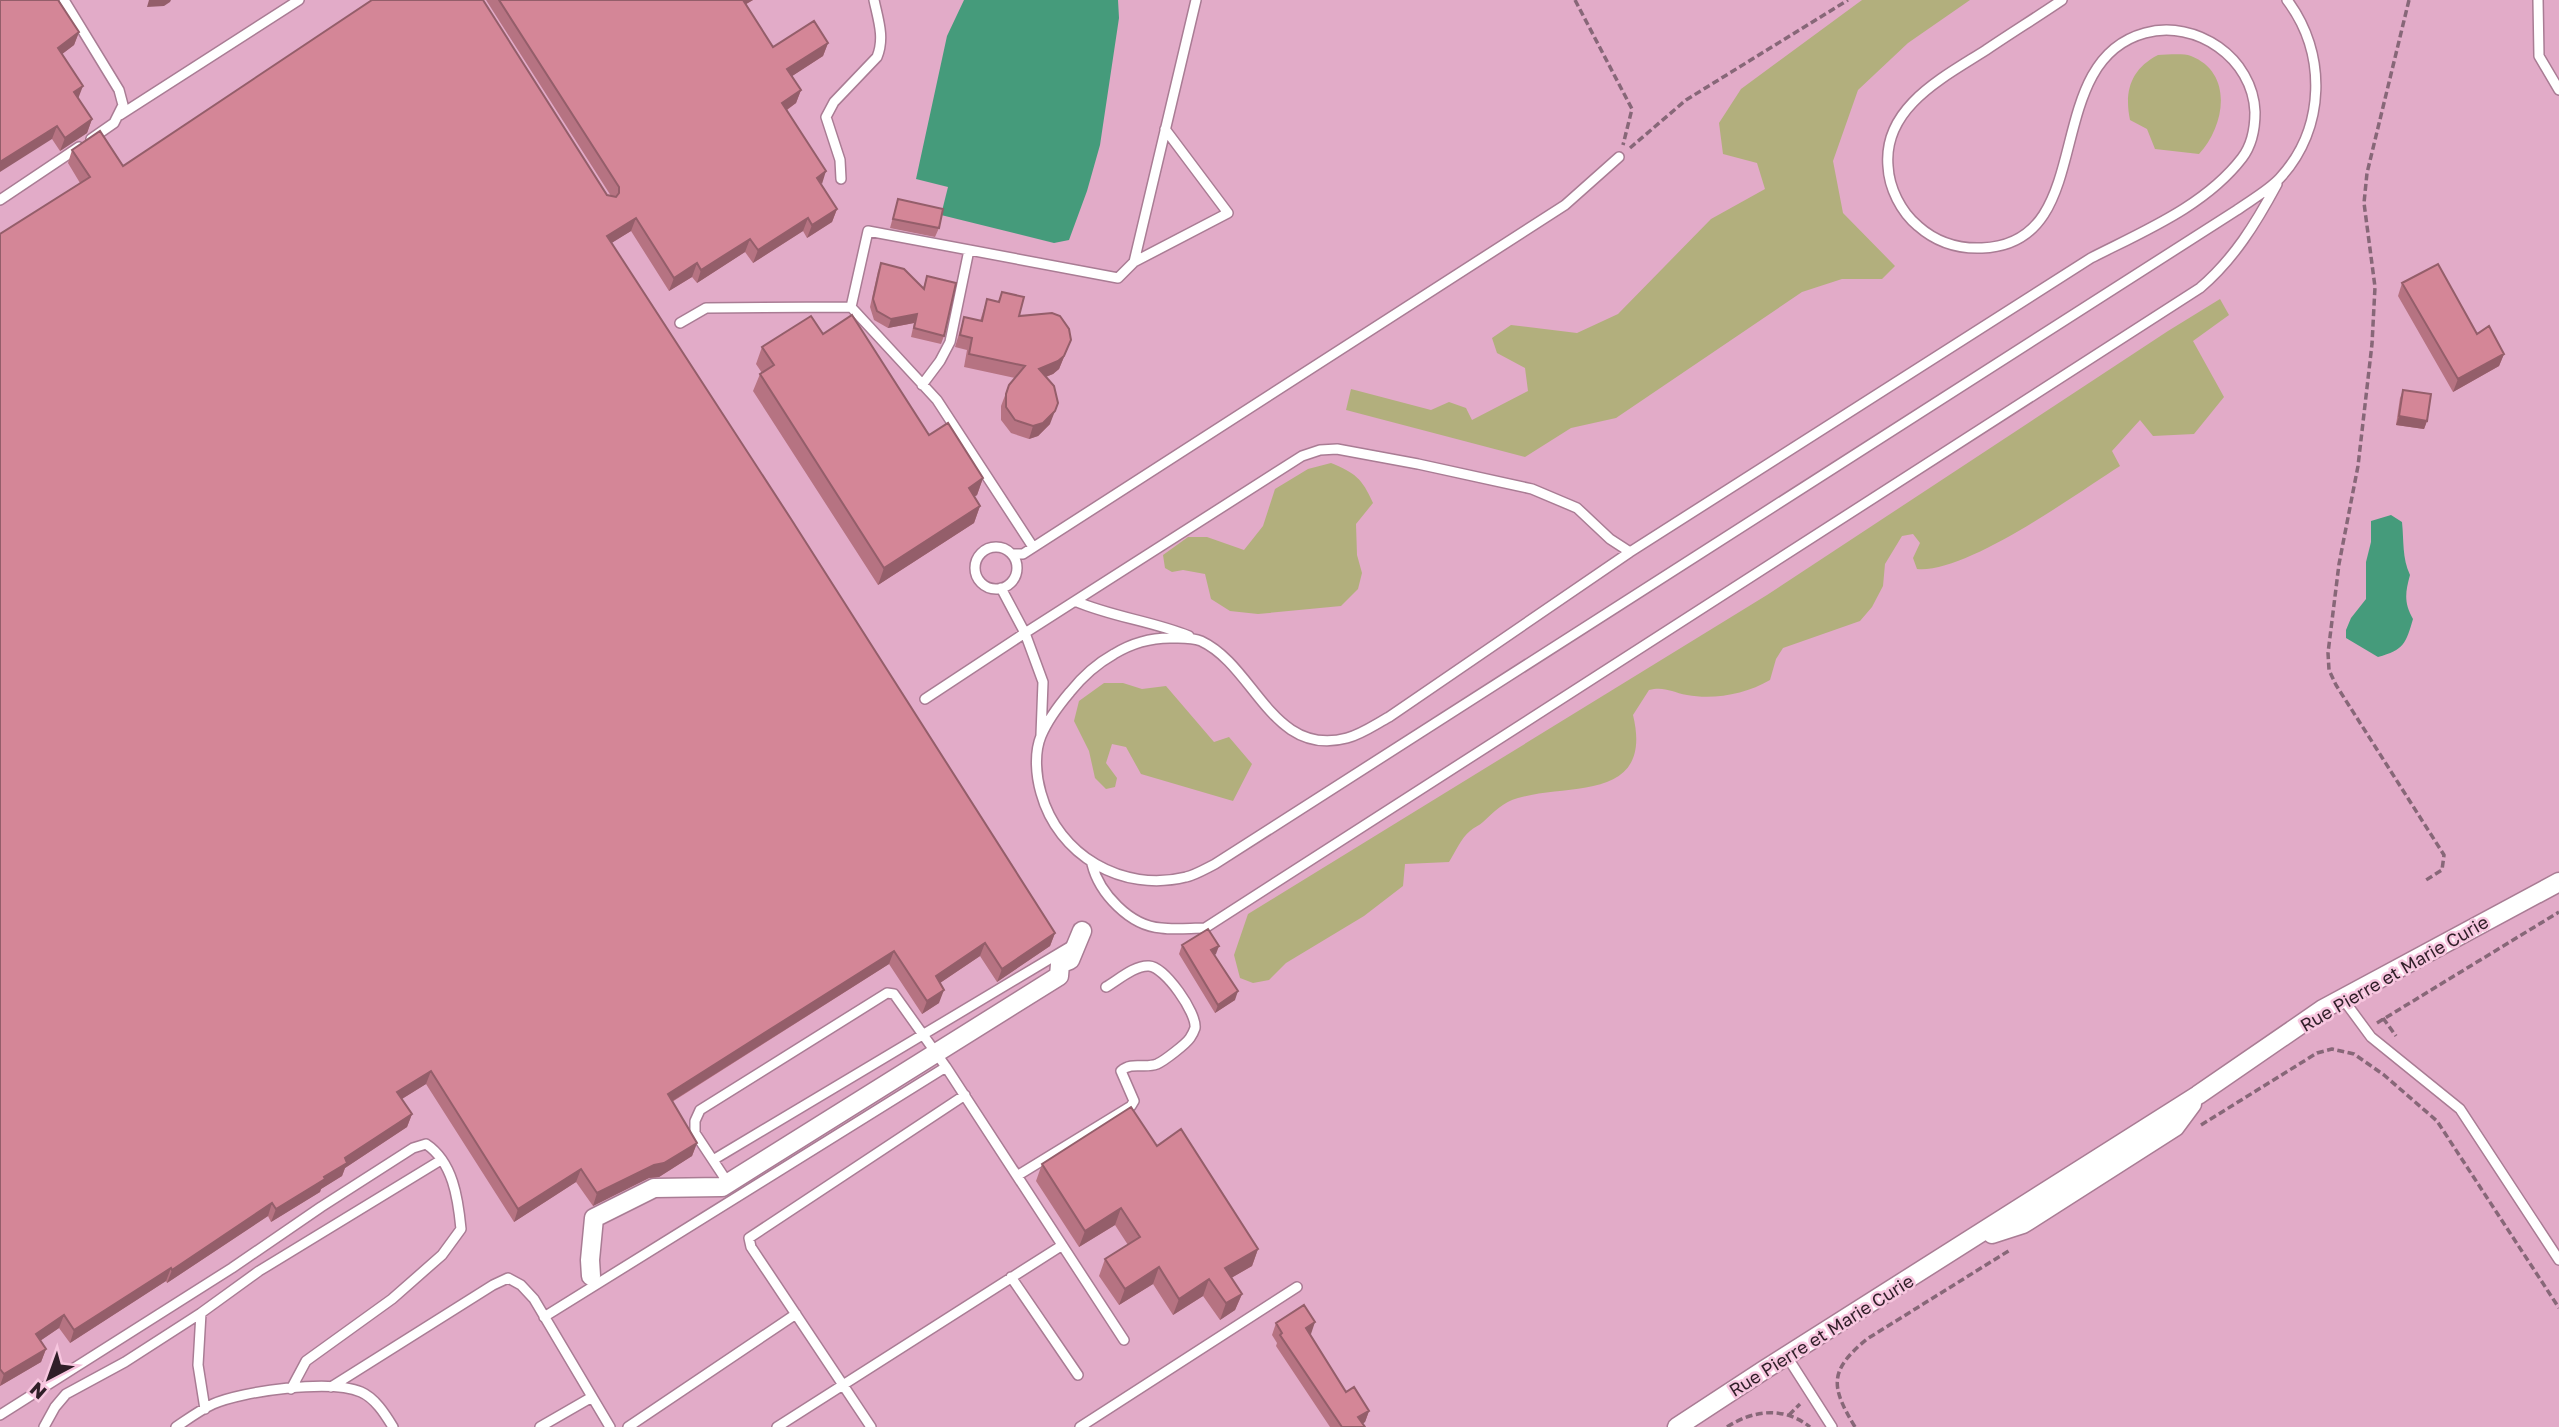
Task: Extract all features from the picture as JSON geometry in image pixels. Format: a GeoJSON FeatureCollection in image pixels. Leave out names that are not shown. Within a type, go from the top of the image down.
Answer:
{"type":"FeatureCollection","features":[{"type":"Feature","properties":{"kind":"street","name":"Rue Pierre et Marie Curie"},"geometry":{"type":"LineString","coordinates":[[1677,1427],[1786,1355],[2198,1095],[2323,1009],[2559,882]]}},
{"type":"Feature","properties":{"kind":"street"},"geometry":{"type":"LineString","coordinates":[[592,1276],[590,1259],[594,1218],[654,1188],[733,1189],[942,1059],[1059,976],[1060,964],[1070,960],[1080,937]]}},
{"type":"Feature","properties":{"kind":"lane"},"geometry":{"type":"LineString","coordinates":[[0,200],[114,123],[120,115],[123,105],[119,90],[64,0]]}},
{"type":"Feature","properties":{"kind":"lane"},"geometry":{"type":"LineString","coordinates":[[120,115],[299,0]]}},
{"type":"Feature","properties":{"kind":"lane"},"geometry":{"type":"LineString","coordinates":[[841,179],[840,160],[827,117],[834,102],[877,57],[882,38],[874,0]]}},
{"type":"Feature","properties":{"kind":"lane"},"geometry":{"type":"LineString","coordinates":[[1134,262],[1196,0]]}},
{"type":"Feature","properties":{"kind":"lane"},"geometry":{"type":"LineString","coordinates":[[1075,601],[1098,611],[1160,624],[1198,639],[1229,662],[1278,720],[1293,731],[1311,738],[1345,738],[1390,717],[1630,552],[2091,258],[2196,201],[2244,156],[2255,123],[2254,104],[2251,89],[2233,60],[2220,48],[2192,33],[2174,30],[2141,34],[2112,52],[2085,86],[2062,178],[2047,209],[2028,231],[2007,243],[1986,248],[1965,248],[1926,233],[1910,219],[1892,186],[1887,151],[1900,118],[1930,86],[2062,0]]}},
{"type":"Feature","properties":{"kind":"lane"},"geometry":{"type":"LineString","coordinates":[[1092,864],[1095,877],[1105,892],[1135,919],[1160,928],[1205,928],[2200,288],[2236,251],[2260,216],[2312,126],[2316,72],[2297,12],[2287,0]]}},
{"type":"Feature","properties":{"kind":"lane"},"geometry":{"type":"LineString","coordinates":[[2538,0],[2539,56],[2559,90]]}},
{"type":"Feature","properties":{"kind":"lane"},"geometry":{"type":"LineString","coordinates":[[851,307],[868,231],[1118,278],[1134,262],[1228,213],[1165,129]]}},
{"type":"Feature","properties":{"kind":"lane"},"geometry":{"type":"LineString","coordinates":[[1013,554],[1023,554],[1565,205],[1619,157]]}},
{"type":"Feature","properties":{"kind":"lane"},"geometry":{"type":"LineString","coordinates":[[1001,589],[1026,633],[1043,682],[1037,768],[1046,809],[1058,830],[1068,843],[1092,864],[1111,873],[1148,881],[1188,877],[1214,864],[2238,210],[2279,180]]}},
{"type":"Feature","properties":{"kind":"lane"},"geometry":{"type":"LineString","coordinates":[[922,385],[950,342],[969,250]]}},
{"type":"Feature","properties":{"kind":"lane"},"geometry":{"type":"LineString","coordinates":[[680,323],[706,308],[851,307],[937,400],[1033,547]]}},
{"type":"Feature","properties":{"kind":"lane"},"geometry":{"type":"LineString","coordinates":[[925,699],[1302,456],[1320,450],[1337,449],[1532,489],[1577,508],[1610,539],[1630,552]]}},
{"type":"Feature","properties":{"kind":"lane"},"geometry":{"type":"LineString","coordinates":[[1003,547],[1013,554],[1017,572],[1014,579],[1001,589],[987,587],[978,579],[975,572],[976,558],[987,548],[1003,547]]}},
{"type":"Feature","properties":{"kind":"lane"},"geometry":{"type":"LineString","coordinates":[[1041,737],[1059,705],[1075,686],[1112,655],[1143,641],[1157,638],[1198,639]]}},
{"type":"Feature","properties":{"kind":"lane"},"geometry":{"type":"LineString","coordinates":[[713,1160],[1080,937]]}},
{"type":"Feature","properties":{"kind":"lane"},"geometry":{"type":"LineString","coordinates":[[1017,1176],[1131,1106],[1134,1101],[1121,1071],[1129,1065],[1156,1064],[1185,1044],[1195,1028],[1185,1002],[1166,975],[1149,965],[1130,972],[1106,987]]}},
{"type":"Feature","properties":{"kind":"lane"},"geometry":{"type":"LineString","coordinates":[[544,1317],[733,1189],[695,1133],[695,1121],[700,1110],[887,993],[894,994],[942,1059],[1124,1340]]}},
{"type":"Feature","properties":{"kind":"lane"},"geometry":{"type":"LineString","coordinates":[[2343,999],[2371,1037],[2460,1109],[2559,1260]]}},
{"type":"Feature","properties":{"kind":"lane"},"geometry":{"type":"LineString","coordinates":[[871,1427],[751,1247],[749,1238],[965,1095]]}},
{"type":"Feature","properties":{"kind":"lane"},"geometry":{"type":"LineString","coordinates":[[0,1415],[232,1268],[413,1148],[426,1144],[435,1150],[457,1191],[461,1228],[442,1255],[391,1299],[306,1361],[291,1389]]}},
{"type":"Feature","properties":{"kind":"lane"},"geometry":{"type":"LineString","coordinates":[[44,1427],[66,1394],[125,1362],[201,1313],[259,1271],[441,1160]]}},
{"type":"Feature","properties":{"kind":"lane"},"geometry":{"type":"LineString","coordinates":[[777,1427],[1061,1246]]}},
{"type":"Feature","properties":{"kind":"lane"},"geometry":{"type":"LineString","coordinates":[[1011,1277],[1078,1375]]}},
{"type":"Feature","properties":{"kind":"lane"},"geometry":{"type":"LineString","coordinates":[[331,1387],[508,1278],[522,1285],[544,1317],[610,1427]]}},
{"type":"Feature","properties":{"kind":"lane"},"geometry":{"type":"LineString","coordinates":[[1080,1427],[1297,1287]]}},
{"type":"Feature","properties":{"kind":"lane"},"geometry":{"type":"LineString","coordinates":[[201,1313],[198,1365],[205,1409]]}},
{"type":"Feature","properties":{"kind":"lane"},"geometry":{"type":"LineString","coordinates":[[628,1427],[796,1314]]}},
{"type":"Feature","properties":{"kind":"lane"},"geometry":{"type":"LineString","coordinates":[[1786,1355],[1832,1427]]}},
{"type":"Feature","properties":{"kind":"lane"},"geometry":{"type":"LineString","coordinates":[[176,1427],[213,1404],[258,1391],[331,1387],[361,1392],[383,1411],[393,1427]]}},
{"type":"Feature","properties":{"kind":"lane"},"geometry":{"type":"LineString","coordinates":[[540,1427],[592,1397]]}},
{"type":"Feature","properties":{"kind":"path"},"geometry":{"type":"LineString","coordinates":[[1575,0],[1632,109],[1619,157]]}},
{"type":"Feature","properties":{"kind":"path"},"geometry":{"type":"LineString","coordinates":[[1619,157],[1686,100],[1848,0]]}},
{"type":"Feature","properties":{"kind":"path"},"geometry":{"type":"LineString","coordinates":[[2409,0],[2367,173],[2364,203],[2375,287],[2372,344],[2358,466],[2339,564],[2328,653],[2329,670],[2336,685],[2444,855],[2442,870],[2426,880]]}},
{"type":"Feature","properties":{"kind":"path"},"geometry":{"type":"LineString","coordinates":[[2397,1038],[2383,1018],[2559,912]]}},
{"type":"Feature","properties":{"kind":"path"},"geometry":{"type":"LineString","coordinates":[[2349,1052],[2384,1074],[2437,1121],[2559,1308]]}},
{"type":"Feature","properties":{"kind":"path"},"geometry":{"type":"LineString","coordinates":[[1836,1385],[1838,1399],[1854,1427]]}},
{"type":"Feature","properties":{"kind":"path"},"geometry":{"type":"LineString","coordinates":[[1727,1427],[1752,1415],[1778,1412],[1800,1419],[1810,1427]]}},
{"type":"Feature","properties":{"kind":"shaded area"},"geometry":{"type":"Polygon","coordinates":[[[0,0],[2559,0],[2559,1427],[0,1427],[0,0]]]}},
{"type":"Feature","properties":{"kind":"shaded area"},"geometry":{"type":"Polygon","coordinates":[[[964,0],[1118,0],[1119,18],[1100,145],[1069,240],[1054,243],[941,215],[948,187],[916,179],[947,36],[964,0]]]}},
{"type":"Feature","properties":{"kind":"shaded area"},"geometry":{"type":"Polygon","coordinates":[[[1862,0],[1970,0],[1908,43],[1858,90],[1833,161],[1843,213],[1895,266],[1882,279],[1842,279],[1802,292],[1616,418],[1571,428],[1525,457],[1346,410],[1351,389],[1431,410],[1449,402],[1466,408],[1472,420],[1528,391],[1525,368],[1497,353],[1492,338],[1511,325],[1577,333],[1618,314],[1711,219],[1765,189],[1757,163],[1723,154],[1719,123],[1741,89],[1862,0]]]}},
{"type":"Feature","properties":{"kind":"shaded area"},"geometry":{"type":"Polygon","coordinates":[[[2158,55],[2191,56],[2205,64],[2219,87],[2221,101],[2215,129],[2199,154],[2155,149],[2147,129],[2130,120],[2128,100],[2132,82],[2141,67],[2158,55]]]}},
{"type":"Feature","properties":{"kind":"shaded area"},"geometry":{"type":"Polygon","coordinates":[[[2220,299],[2229,315],[2193,341],[2224,397],[2194,434],[2153,436],[2140,420],[2112,451],[2120,466],[2020,530],[1963,559],[1938,567],[1917,569],[1913,558],[1920,543],[1913,534],[1902,536],[1885,564],[1883,586],[1872,607],[1860,621],[1783,648],[1776,659],[1770,680],[1751,689],[1708,697],[1664,689],[1649,690],[1633,715],[1636,743],[1631,763],[1619,776],[1602,784],[1538,794],[1508,802],[1467,834],[1449,862],[1405,864],[1403,886],[1364,916],[1286,963],[1269,980],[1253,983],[1240,978],[1234,955],[1248,914],[1767,595],[2220,299]]]}},
{"type":"Feature","properties":{"kind":"shaded area"},"geometry":{"type":"Polygon","coordinates":[[[1331,463],[1357,477],[1373,503],[1356,524],[1357,555],[1362,573],[1358,589],[1341,606],[1258,614],[1230,611],[1211,599],[1205,574],[1183,570],[1172,572],[1165,568],[1163,555],[1188,537],[1207,537],[1244,550],[1263,526],[1275,489],[1308,469],[1331,463]]]}},
{"type":"Feature","properties":{"kind":"shaded area"},"geometry":{"type":"Polygon","coordinates":[[[2391,515],[2402,522],[2404,556],[2410,575],[2407,603],[2413,619],[2403,644],[2378,657],[2346,638],[2346,630],[2351,618],[2366,599],[2366,562],[2371,542],[2371,521],[2391,515]]]}},
{"type":"Feature","properties":{"kind":"shaded area"},"geometry":{"type":"Polygon","coordinates":[[[1104,683],[1123,683],[1142,689],[1166,686],[1214,742],[1229,737],[1252,764],[1233,801],[1141,774],[1126,747],[1112,744],[1106,763],[1117,778],[1115,787],[1106,789],[1095,778],[1089,751],[1074,721],[1079,701],[1104,683]]]}},
{"type":"Feature","properties":{"kind":"building"},"geometry":{"type":"Polygon","coordinates":[[[0,0],[58,0],[79,32],[58,48],[83,86],[74,92],[92,119],[65,138],[57,126],[0,162],[0,0]]]}},
{"type":"Feature","properties":{"kind":"building"},"geometry":{"type":"Polygon","coordinates":[[[372,0],[483,0],[607,195],[616,197],[619,187],[499,0],[743,0],[773,47],[814,21],[828,43],[787,69],[801,90],[782,103],[826,171],[817,178],[837,209],[812,225],[808,218],[758,250],[750,239],[701,270],[697,263],[674,278],[636,218],[607,236],[1055,933],[1002,969],[985,943],[936,976],[944,990],[927,1001],[894,951],[668,1094],[697,1143],[664,1163],[654,1165],[597,1193],[581,1169],[518,1209],[431,1071],[397,1092],[412,1114],[345,1158],[347,1163],[324,1177],[325,1179],[276,1209],[272,1203],[172,1270],[171,1268],[74,1330],[64,1315],[36,1334],[46,1349],[4,1374],[0,1369],[0,234],[90,177],[72,150],[100,131],[123,166],[372,0]]]}},
{"type":"Feature","properties":{"kind":"building"},"geometry":{"type":"Polygon","coordinates":[[[898,199],[943,209],[939,228],[893,219],[898,199]]]}},
{"type":"Feature","properties":{"kind":"building"},"geometry":{"type":"Polygon","coordinates":[[[881,263],[904,269],[924,289],[927,276],[956,283],[944,336],[914,328],[917,314],[891,319],[877,311],[873,299],[881,263]]]}},
{"type":"Feature","properties":{"kind":"building"},"geometry":{"type":"Polygon","coordinates":[[[2438,264],[2477,334],[2489,326],[2504,354],[2458,379],[2402,283],[2438,264]]]}},
{"type":"Feature","properties":{"kind":"building"},"geometry":{"type":"Polygon","coordinates":[[[1002,292],[1024,297],[1019,316],[1052,313],[1060,316],[1069,329],[1071,340],[1064,356],[1039,369],[1054,386],[1058,403],[1055,411],[1043,423],[1033,426],[1015,420],[1006,407],[1009,385],[1025,366],[969,354],[972,338],[960,335],[964,317],[982,321],[987,299],[999,302],[1002,292]]]}},
{"type":"Feature","properties":{"kind":"building"},"geometry":{"type":"Polygon","coordinates":[[[852,315],[929,435],[948,423],[983,478],[969,488],[980,506],[884,568],[760,374],[774,365],[762,347],[811,316],[823,334],[852,315]]]}},
{"type":"Feature","properties":{"kind":"building"},"geometry":{"type":"Polygon","coordinates":[[[2403,390],[2431,394],[2427,421],[2399,416],[2403,390]]]}},
{"type":"Feature","properties":{"kind":"building"},"geometry":{"type":"Polygon","coordinates":[[[1208,929],[1219,946],[1211,950],[1238,991],[1218,1005],[1182,945],[1208,929]]]}},
{"type":"Feature","properties":{"kind":"building"},"geometry":{"type":"Polygon","coordinates":[[[1131,1107],[1157,1146],[1181,1129],[1258,1249],[1225,1268],[1242,1294],[1226,1303],[1209,1279],[1179,1299],[1159,1267],[1125,1289],[1105,1259],[1140,1237],[1121,1208],[1085,1231],[1042,1164],[1131,1107]]]}},
{"type":"Feature","properties":{"kind":"building"},"geometry":{"type":"Polygon","coordinates":[[[1304,1305],[1315,1322],[1306,1328],[1346,1392],[1354,1387],[1369,1411],[1358,1417],[1365,1427],[1342,1427],[1280,1335],[1282,1333],[1276,1323],[1304,1305]]]}}]}
